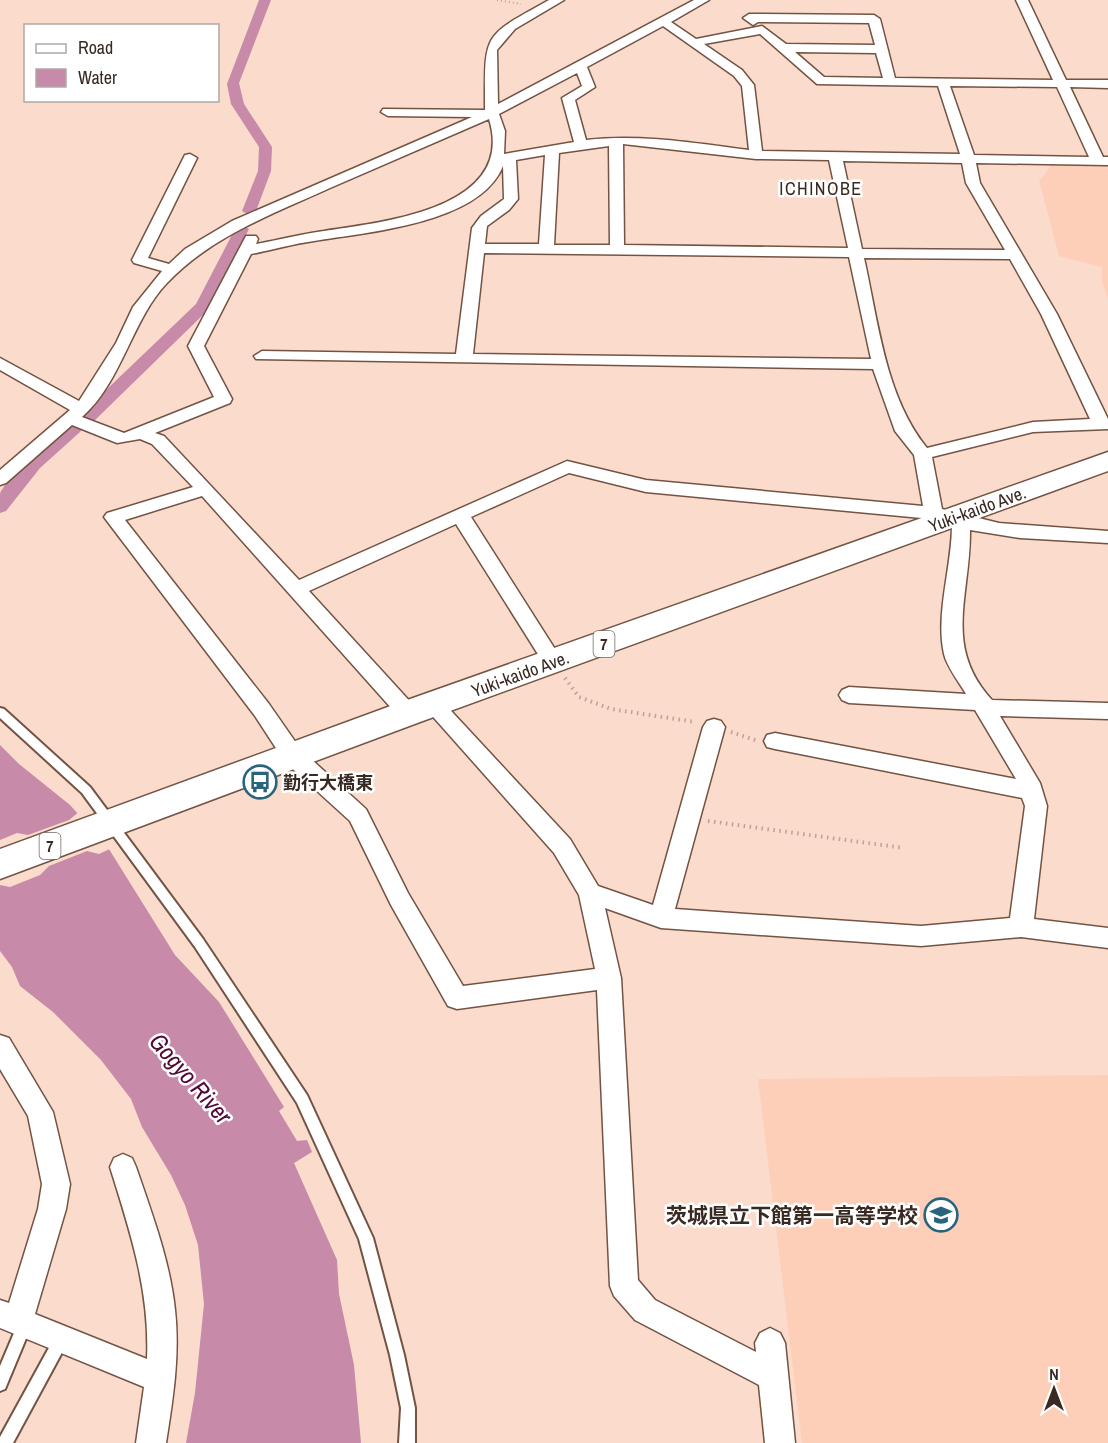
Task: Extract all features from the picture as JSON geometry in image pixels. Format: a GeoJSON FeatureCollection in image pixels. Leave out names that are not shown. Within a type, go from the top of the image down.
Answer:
{"type":"FeatureCollection","features":[{"type":"Feature","properties":{"kind":"main road","name":"Yuki-kaido Ave."},"geometry":{"type":"LineString","coordinates":[[0,864],[1108,461]]}},
{"type":"Feature","properties":{"kind":"street"},"geometry":{"type":"LineString","coordinates":[[464,358],[480,225],[508,205],[511,199],[497,121],[492,113],[491,50],[504,32],[519,21],[558,0]]}},
{"type":"Feature","properties":{"kind":"street"},"geometry":{"type":"LineString","coordinates":[[672,0],[691,8]]}},
{"type":"Feature","properties":{"kind":"street"},"geometry":{"type":"LineString","coordinates":[[0,478],[76,413],[124,343],[141,307],[172,269],[202,243],[257,215],[492,113],[703,0]]}},
{"type":"Feature","properties":{"kind":"street"},"geometry":{"type":"LineString","coordinates":[[1022,0],[1061,84],[1103,161]]}},
{"type":"Feature","properties":{"kind":"street"},"geometry":{"type":"LineString","coordinates":[[890,82],[874,19],[749,18],[821,81],[943,83],[1108,84]]}},
{"type":"Feature","properties":{"kind":"street"},"geometry":{"type":"LineString","coordinates":[[664,22],[697,42],[738,73],[748,85],[756,155]]}},
{"type":"Feature","properties":{"kind":"street"},"geometry":{"type":"LineString","coordinates":[[697,42],[762,30]]}},
{"type":"Feature","properties":{"kind":"street"},"geometry":{"type":"LineString","coordinates":[[782,48],[882,49]]}},
{"type":"Feature","properties":{"kind":"street"},"geometry":{"type":"LineString","coordinates":[[580,145],[568,98],[589,87],[581,67]]}},
{"type":"Feature","properties":{"kind":"street"},"geometry":{"type":"LineString","coordinates":[[923,454],[1033,427],[1105,424],[1049,314],[973,183],[968,157],[943,83]]}},
{"type":"Feature","properties":{"kind":"street"},"geometry":{"type":"LineString","coordinates":[[388,112],[492,113]]}},
{"type":"Feature","properties":{"kind":"street"},"geometry":{"type":"LineString","coordinates":[[244,251],[366,229],[438,211],[484,185],[505,158],[616,141],[646,141],[756,155],[1103,161]]}},
{"type":"Feature","properties":{"kind":"street"},"geometry":{"type":"LineString","coordinates":[[616,141],[617,250]]}},
{"type":"Feature","properties":{"kind":"street"},"geometry":{"type":"LineString","coordinates":[[546,249],[552,150]]}},
{"type":"Feature","properties":{"kind":"street"},"geometry":{"type":"LineString","coordinates":[[835,156],[880,364],[900,422],[923,454],[961,550],[951,627],[954,656],[985,705],[1032,791],[1036,806],[1021,927]]}},
{"type":"Feature","properties":{"kind":"street"},"geometry":{"type":"LineString","coordinates":[[172,269],[139,260],[190,158]]}},
{"type":"Feature","properties":{"kind":"street"},"geometry":{"type":"LineString","coordinates":[[0,363],[117,438],[126,438],[141,433],[224,399],[196,346],[244,251],[255,227],[257,215]]}},
{"type":"Feature","properties":{"kind":"street"},"geometry":{"type":"LineString","coordinates":[[477,248],[1015,255]]}},
{"type":"Feature","properties":{"kind":"street"},"geometry":{"type":"LineString","coordinates":[[262,356],[880,364]]}},
{"type":"Feature","properties":{"kind":"street"},"geometry":{"type":"LineString","coordinates":[[141,433],[158,440],[206,489],[296,589],[562,846],[590,893],[609,978],[624,1286],[645,1310],[773,1376]]}},
{"type":"Feature","properties":{"kind":"street"},"geometry":{"type":"LineString","coordinates":[[296,589],[567,467],[646,486],[948,518],[1028,534],[1108,537]]}},
{"type":"Feature","properties":{"kind":"street"},"geometry":{"type":"LineString","coordinates":[[206,489],[113,517],[262,710],[293,756],[358,815],[399,897],[457,998],[609,978]]}},
{"type":"Feature","properties":{"kind":"street"},"geometry":{"type":"LineString","coordinates":[[460,515],[553,662]]}},
{"type":"Feature","properties":{"kind":"street"},"geometry":{"type":"LineString","coordinates":[[849,695],[1108,711]]}},
{"type":"Feature","properties":{"kind":"street"},"geometry":{"type":"LineString","coordinates":[[661,918],[714,727]]}},
{"type":"Feature","properties":{"kind":"street"},"geometry":{"type":"LineString","coordinates":[[778,742],[1032,791]]}},
{"type":"Feature","properties":{"kind":"street"},"geometry":{"type":"LineString","coordinates":[[590,893],[661,918],[921,936],[1021,927],[1108,938]]}},
{"type":"Feature","properties":{"kind":"street"},"geometry":{"type":"LineString","coordinates":[[0,1046],[40,1112],[56,1184],[52,1209],[14,1320],[161,1379]]}},
{"type":"Feature","properties":{"kind":"street"},"geometry":{"type":"LineString","coordinates":[[123,1167],[148,1245],[161,1310],[161,1379],[151,1443]]}},
{"type":"Feature","properties":{"kind":"street"},"geometry":{"type":"LineString","coordinates":[[770,1343],[780,1443]]}},
{"type":"Feature","properties":{"kind":"lane"},"geometry":{"type":"LineString","coordinates":[[0,712],[86,790],[105,826],[199,943],[302,1099],[366,1238],[408,1408],[407,1443]]}},
{"type":"Feature","properties":{"kind":"lane"},"geometry":{"type":"LineString","coordinates":[[0,1384],[14,1320]]}},
{"type":"Feature","properties":{"kind":"lane"},"geometry":{"type":"LineString","coordinates":[[5,1443],[61,1339]]}},
{"type":"Feature","properties":{"kind":"path"},"geometry":{"type":"LineString","coordinates":[[553,662],[579,697],[611,709],[714,727],[772,745],[778,742]]}},
{"type":"Feature","properties":{"kind":"path"},"geometry":{"type":"LineString","coordinates":[[687,818],[904,848]]}},
{"type":"Feature","properties":{"kind":"shaded area"},"geometry":{"type":"Polygon","coordinates":[[[1051,163],[1108,163],[1108,299],[1102,282],[1102,267],[1059,256],[1039,180],[1045,175],[1051,163]]]}},
{"type":"Feature","properties":{"kind":"shaded area","name":"茨城県立下館第一高等学校"},"geometry":{"type":"Polygon","coordinates":[[[1108,1075],[1108,1443],[802,1443],[758,1079],[1108,1075]]]}},
{"type":"Feature","properties":{"kind":"water","name":"Gogyo River"},"geometry":{"type":"Polygon","coordinates":[[[0,745],[19,764],[70,805],[107,846],[175,955],[219,1002],[284,1107],[279,1111],[297,1141],[307,1140],[312,1152],[294,1163],[337,1260],[339,1294],[354,1365],[361,1443],[186,1443],[195,1393],[204,1304],[198,1245],[185,1205],[171,1175],[142,1127],[131,1099],[101,1060],[53,1012],[20,986],[12,967],[0,951],[0,745]]]}},
{"type":"Feature","properties":{"kind":"pier"},"geometry":{"type":"Polygon","coordinates":[[[80,811],[112,848],[99,854],[87,851],[49,866],[40,875],[10,887],[0,885],[0,840],[17,833],[28,835],[69,820],[80,811]]]}},
{"type":"Feature","properties":{"kind":"waterway"},"geometry":{"type":"LineString","coordinates":[[234,81],[265,0]]}},
{"type":"Feature","properties":{"kind":"waterway"},"geometry":{"type":"LineString","coordinates":[[233,84],[237,104],[266,147],[267,158],[264,171],[249,211]]}},
{"type":"Feature","properties":{"kind":"waterway"},"geometry":{"type":"LineString","coordinates":[[88,417],[203,306],[242,229]]}},
{"type":"Feature","properties":{"kind":"waterway"},"geometry":{"type":"LineString","coordinates":[[0,507],[34,464],[74,428]]}},
{"type":"Feature","properties":{"kind":"place","name":"勤行大橋東"},"geometry":{"type":"Point","coordinates":[260,782]}},
{"type":"Feature","properties":{"kind":"place","name":"茨城県立下館第一高等学校"},"geometry":{"type":"Point","coordinates":[941,1215]}},
{"type":"Feature","properties":{"kind":"district","name":"ICHINOBE"},"geometry":{"type":"Point","coordinates":[821,188]}}]}
